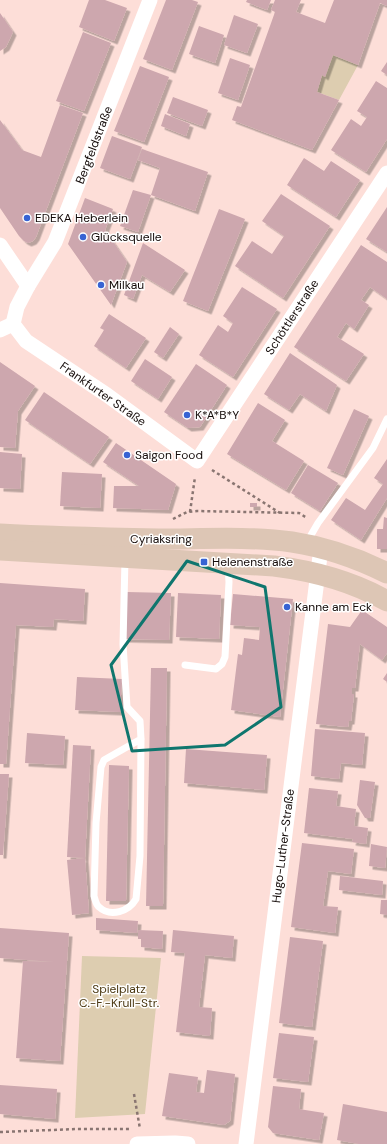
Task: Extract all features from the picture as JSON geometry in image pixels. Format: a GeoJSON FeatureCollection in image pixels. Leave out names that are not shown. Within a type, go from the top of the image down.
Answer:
{"type":"FeatureCollection","features":[{"type":"Feature","properties":{"kind":"main road","name":"Cyriaksring"},"geometry":{"type":"LineString","coordinates":[[0,534],[119,538],[277,540],[314,546]]}},
{"type":"Feature","properties":{"kind":"main road"},"geometry":{"type":"LineString","coordinates":[[314,546],[356,559],[387,573]]}},
{"type":"Feature","properties":{"kind":"main road","name":"Cyriaksring"},"geometry":{"type":"LineString","coordinates":[[0,550],[274,566],[318,574]]}},
{"type":"Feature","properties":{"kind":"main road"},"geometry":{"type":"LineString","coordinates":[[318,574],[354,585],[387,601]]}},
{"type":"Feature","properties":{"kind":"street","name":"Bergfeldstraße"},"geometry":{"type":"LineString","coordinates":[[4,326],[17,307],[55,242],[150,0]]}},
{"type":"Feature","properties":{"kind":"street","name":"Schöttlerstraße"},"geometry":{"type":"LineString","coordinates":[[197,461],[387,172]]}},
{"type":"Feature","properties":{"kind":"street"},"geometry":{"type":"LineString","coordinates":[[0,245],[28,286]]}},
{"type":"Feature","properties":{"kind":"street","name":"Frankfurter Straße"},"geometry":{"type":"LineString","coordinates":[[4,326],[107,395],[197,461]]}},
{"type":"Feature","properties":{"kind":"street","name":"Hugo-Luther-Straße"},"geometry":{"type":"LineString","coordinates":[[246,1144],[318,574],[314,546]]}},
{"type":"Feature","properties":{"kind":"street"},"geometry":{"type":"LineString","coordinates":[[137,1144],[188,1144]]}},
{"type":"Feature","properties":{"kind":"lane"},"geometry":{"type":"LineString","coordinates":[[314,546],[318,524],[373,448],[387,419]]}},
{"type":"Feature","properties":{"kind":"lane"},"geometry":{"type":"LineString","coordinates":[[125,557],[123,670],[127,707],[140,721],[141,739],[140,856],[136,899],[133,904],[119,913],[106,912],[98,906],[94,896],[96,823],[101,767],[104,760],[141,739]]}},
{"type":"Feature","properties":{"kind":"lane"},"geometry":{"type":"LineString","coordinates":[[185,665],[216,670],[222,664],[225,657],[229,582],[228,563]]}},
{"type":"Feature","properties":{"kind":"path"},"geometry":{"type":"LineString","coordinates":[[190,512],[197,461],[281,513],[300,513],[318,524]]}},
{"type":"Feature","properties":{"kind":"path"},"geometry":{"type":"LineString","coordinates":[[197,516],[198,511]]}},
{"type":"Feature","properties":{"kind":"path"},"geometry":{"type":"LineString","coordinates":[[244,512],[244,517]]}},
{"type":"Feature","properties":{"kind":"path"},"geometry":{"type":"LineString","coordinates":[[134,1094],[140,1129],[147,1129]]}},
{"type":"Feature","properties":{"kind":"path"},"geometry":{"type":"LineString","coordinates":[[0,1132],[77,1129],[132,1129]]}},
{"type":"Feature","properties":{"kind":"highlighted area"},"geometry":{"type":"Polygon","coordinates":[[[187,561],[265,587],[281,707],[225,745],[132,751],[111,665],[187,561]]]}},
{"type":"Feature","properties":{"kind":"green space"},"geometry":{"type":"Polygon","coordinates":[[[333,55],[358,65],[339,100],[317,92],[322,75],[325,76],[333,55]]]}},
{"type":"Feature","properties":{"kind":"green space","name":"Spielplatz C.-F.-Krull-Str."},"geometry":{"type":"Polygon","coordinates":[[[82,956],[161,958],[145,1114],[75,1118],[82,956]]]}},
{"type":"Feature","properties":{"kind":"building"},"geometry":{"type":"Polygon","coordinates":[[[89,0],[105,0],[127,8],[114,41],[79,27],[89,0]]]}},
{"type":"Feature","properties":{"kind":"building"},"geometry":{"type":"Polygon","coordinates":[[[166,0],[192,0],[198,2],[172,70],[143,59],[166,0]]]}},
{"type":"Feature","properties":{"kind":"building"},"geometry":{"type":"Polygon","coordinates":[[[247,0],[271,0],[267,10],[246,2],[247,0]]]}},
{"type":"Feature","properties":{"kind":"building"},"geometry":{"type":"Polygon","coordinates":[[[275,0],[301,0],[296,12],[325,23],[334,0],[387,0],[387,6],[380,3],[358,65],[333,55],[325,77],[322,75],[317,92],[339,100],[312,150],[232,120],[237,106],[241,107],[275,12],[271,10],[275,0]]]}},
{"type":"Feature","properties":{"kind":"building"},"geometry":{"type":"Polygon","coordinates":[[[0,13],[13,32],[6,47],[0,51],[0,13]]]}},
{"type":"Feature","properties":{"kind":"building"},"geometry":{"type":"Polygon","coordinates":[[[234,15],[258,24],[247,53],[224,45],[234,15]]]}},
{"type":"Feature","properties":{"kind":"building"},"geometry":{"type":"Polygon","coordinates":[[[199,26],[224,35],[215,63],[189,54],[199,26]]]}},
{"type":"Feature","properties":{"kind":"building"},"geometry":{"type":"Polygon","coordinates":[[[83,32],[111,43],[84,111],[56,101],[83,32]]]}},
{"type":"Feature","properties":{"kind":"building"},"geometry":{"type":"Polygon","coordinates":[[[230,58],[250,65],[238,100],[218,93],[230,58]]]}},
{"type":"Feature","properties":{"kind":"building"},"geometry":{"type":"Polygon","coordinates":[[[387,62],[387,75],[381,71],[387,62]]]}},
{"type":"Feature","properties":{"kind":"building"},"geometry":{"type":"Polygon","coordinates":[[[140,66],[169,77],[144,142],[114,131],[140,66]]]}},
{"type":"Feature","properties":{"kind":"building"},"geometry":{"type":"Polygon","coordinates":[[[376,81],[387,88],[387,139],[366,172],[331,150],[351,119],[361,126],[367,117],[357,111],[376,81]]]}},
{"type":"Feature","properties":{"kind":"building"},"geometry":{"type":"Polygon","coordinates":[[[173,97],[208,110],[202,126],[167,113],[173,97]]]}},
{"type":"Feature","properties":{"kind":"building"},"geometry":{"type":"Polygon","coordinates":[[[60,105],[83,113],[36,237],[33,241],[28,243],[19,236],[0,208],[0,120],[22,150],[41,157],[60,105]]]}},
{"type":"Feature","properties":{"kind":"building"},"geometry":{"type":"Polygon","coordinates":[[[165,114],[190,124],[186,136],[161,126],[165,114]]]}},
{"type":"Feature","properties":{"kind":"building"},"geometry":{"type":"Polygon","coordinates":[[[112,136],[142,147],[130,179],[100,168],[112,136]]]}},
{"type":"Feature","properties":{"kind":"building"},"geometry":{"type":"Polygon","coordinates":[[[142,149],[208,172],[195,211],[151,195],[160,168],[138,160],[142,149]]]}},
{"type":"Feature","properties":{"kind":"building"},"geometry":{"type":"Polygon","coordinates":[[[304,158],[324,171],[331,161],[360,180],[336,217],[287,185],[304,158]]]}},
{"type":"Feature","properties":{"kind":"building"},"geometry":{"type":"Polygon","coordinates":[[[133,190],[151,195],[138,232],[120,226],[133,190]]]}},
{"type":"Feature","properties":{"kind":"building"},"geometry":{"type":"Polygon","coordinates":[[[281,194],[330,226],[283,298],[235,266],[252,241],[272,254],[284,236],[262,221],[281,194]]]}},
{"type":"Feature","properties":{"kind":"building"},"geometry":{"type":"Polygon","coordinates":[[[85,198],[113,209],[105,230],[127,262],[111,305],[68,244],[85,198]]]}},
{"type":"Feature","properties":{"kind":"building"},"geometry":{"type":"Polygon","coordinates":[[[387,207],[387,252],[366,239],[387,207]]]}},
{"type":"Feature","properties":{"kind":"building"},"geometry":{"type":"Polygon","coordinates":[[[219,209],[245,219],[208,311],[183,301],[219,209]]]}},
{"type":"Feature","properties":{"kind":"building"},"geometry":{"type":"Polygon","coordinates":[[[143,243],[185,270],[170,292],[142,275],[133,299],[124,295],[143,243]]]}},
{"type":"Feature","properties":{"kind":"building"},"geometry":{"type":"Polygon","coordinates":[[[361,245],[387,262],[387,299],[370,287],[361,300],[369,305],[354,329],[346,323],[337,337],[364,354],[346,381],[294,347],[361,245]]]}},
{"type":"Feature","properties":{"kind":"building"},"geometry":{"type":"Polygon","coordinates":[[[242,287],[277,309],[233,377],[199,355],[218,325],[228,332],[233,323],[223,316],[242,287]]]}},
{"type":"Feature","properties":{"kind":"building"},"geometry":{"type":"Polygon","coordinates":[[[109,314],[146,338],[126,368],[94,346],[104,330],[100,328],[109,314]]]}},
{"type":"Feature","properties":{"kind":"building"},"geometry":{"type":"Polygon","coordinates":[[[170,327],[179,334],[163,358],[154,352],[170,327]]]}},
{"type":"Feature","properties":{"kind":"building"},"geometry":{"type":"Polygon","coordinates":[[[290,353],[337,385],[326,411],[300,394],[289,410],[264,394],[290,353]]]}},
{"type":"Feature","properties":{"kind":"building"},"geometry":{"type":"Polygon","coordinates":[[[145,359],[172,377],[158,399],[131,381],[145,359]]]}},
{"type":"Feature","properties":{"kind":"building"},"geometry":{"type":"Polygon","coordinates":[[[0,362],[35,386],[18,411],[15,448],[0,447],[0,362]]]}},
{"type":"Feature","properties":{"kind":"building"},"geometry":{"type":"Polygon","coordinates":[[[196,364],[227,385],[200,427],[188,428],[164,412],[196,364]]]}},
{"type":"Feature","properties":{"kind":"building"},"geometry":{"type":"Polygon","coordinates":[[[44,392],[109,437],[90,464],[25,420],[44,392]]]}},
{"type":"Feature","properties":{"kind":"building"},"geometry":{"type":"Polygon","coordinates":[[[258,403],[285,420],[272,441],[304,461],[286,490],[227,454],[258,403]]]}},
{"type":"Feature","properties":{"kind":"building"},"geometry":{"type":"Polygon","coordinates":[[[354,409],[369,416],[343,475],[327,468],[354,409]]]}},
{"type":"Feature","properties":{"kind":"building"},"geometry":{"type":"Polygon","coordinates":[[[116,443],[176,484],[168,510],[113,508],[114,486],[139,486],[103,462],[116,443]]]}},
{"type":"Feature","properties":{"kind":"building"},"geometry":{"type":"Polygon","coordinates":[[[0,452],[22,454],[20,489],[0,488],[0,452]]]}},
{"type":"Feature","properties":{"kind":"building"},"geometry":{"type":"Polygon","coordinates":[[[387,459],[387,498],[361,540],[331,520],[346,498],[365,510],[383,484],[374,478],[387,459]]]}},
{"type":"Feature","properties":{"kind":"building"},"geometry":{"type":"Polygon","coordinates":[[[308,465],[338,483],[320,511],[291,493],[308,465]]]}},
{"type":"Feature","properties":{"kind":"building"},"geometry":{"type":"Polygon","coordinates":[[[62,472],[102,474],[100,508],[60,506],[62,472]]]}},
{"type":"Feature","properties":{"kind":"building"},"geometry":{"type":"Polygon","coordinates":[[[250,503],[257,503],[257,507],[250,507],[250,503]]]}},
{"type":"Feature","properties":{"kind":"building"},"geometry":{"type":"Polygon","coordinates":[[[384,517],[387,518],[387,549],[377,549],[377,529],[383,529],[384,517]]]}},
{"type":"Feature","properties":{"kind":"building"},"geometry":{"type":"Polygon","coordinates":[[[0,583],[85,589],[83,621],[54,619],[53,627],[16,625],[6,764],[0,764],[0,583]]]}},
{"type":"Feature","properties":{"kind":"building"},"geometry":{"type":"Polygon","coordinates":[[[127,592],[171,593],[169,640],[126,639],[127,592]]]}},
{"type":"Feature","properties":{"kind":"building"},"geometry":{"type":"Polygon","coordinates":[[[178,593],[221,595],[219,639],[176,637],[178,593]]]}},
{"type":"Feature","properties":{"kind":"building"},"geometry":{"type":"Polygon","coordinates":[[[233,594],[293,599],[280,717],[231,710],[238,654],[242,655],[244,638],[259,640],[260,627],[230,625],[233,594]]]}},
{"type":"Feature","properties":{"kind":"building"},"geometry":{"type":"Polygon","coordinates":[[[362,610],[387,627],[387,653],[382,660],[360,644],[355,688],[352,688],[352,694],[354,694],[351,721],[349,721],[348,727],[316,724],[328,624],[350,627],[362,610]]]}},
{"type":"Feature","properties":{"kind":"building"},"geometry":{"type":"Polygon","coordinates":[[[151,668],[167,668],[163,906],[146,906],[151,668]]]}},
{"type":"Feature","properties":{"kind":"building"},"geometry":{"type":"Polygon","coordinates":[[[387,673],[387,682],[383,679],[387,673]]]}},
{"type":"Feature","properties":{"kind":"building"},"geometry":{"type":"Polygon","coordinates":[[[77,677],[122,679],[120,712],[75,710],[77,677]]]}},
{"type":"Feature","properties":{"kind":"building"},"geometry":{"type":"Polygon","coordinates":[[[315,729],[365,733],[362,765],[341,763],[339,779],[311,776],[315,729]]]}},
{"type":"Feature","properties":{"kind":"building"},"geometry":{"type":"Polygon","coordinates":[[[27,733],[65,736],[63,765],[25,763],[27,733]]]}},
{"type":"Feature","properties":{"kind":"building"},"geometry":{"type":"Polygon","coordinates":[[[73,745],[91,746],[85,858],[67,857],[73,745]]]}},
{"type":"Feature","properties":{"kind":"building"},"geometry":{"type":"Polygon","coordinates":[[[186,749],[267,755],[264,790],[184,783],[186,749]]]}},
{"type":"Feature","properties":{"kind":"building"},"geometry":{"type":"Polygon","coordinates":[[[109,765],[129,766],[126,901],[106,901],[109,765]]]}},
{"type":"Feature","properties":{"kind":"building"},"geometry":{"type":"Polygon","coordinates":[[[0,774],[9,774],[3,855],[0,855],[0,774]]]}},
{"type":"Feature","properties":{"kind":"building"},"geometry":{"type":"Polygon","coordinates":[[[360,780],[375,782],[370,818],[365,818],[357,805],[360,780]]]}},
{"type":"Feature","properties":{"kind":"building"},"geometry":{"type":"Polygon","coordinates":[[[309,788],[338,791],[336,806],[356,809],[354,826],[368,828],[366,844],[352,842],[353,839],[304,833],[309,788]]]}},
{"type":"Feature","properties":{"kind":"building"},"geometry":{"type":"Polygon","coordinates":[[[302,843],[354,849],[351,874],[328,871],[323,906],[338,907],[335,933],[291,927],[302,843]]]}},
{"type":"Feature","properties":{"kind":"building"},"geometry":{"type":"Polygon","coordinates":[[[371,844],[387,847],[385,868],[369,866],[371,844]]]}},
{"type":"Feature","properties":{"kind":"building"},"geometry":{"type":"Polygon","coordinates":[[[85,858],[89,913],[72,915],[67,860],[85,858]]]}},
{"type":"Feature","properties":{"kind":"building"},"geometry":{"type":"Polygon","coordinates":[[[340,876],[383,881],[382,895],[339,890],[340,876]]]}},
{"type":"Feature","properties":{"kind":"building"},"geometry":{"type":"Polygon","coordinates":[[[381,900],[387,900],[387,915],[380,914],[381,900]]]}},
{"type":"Feature","properties":{"kind":"building"},"geometry":{"type":"Polygon","coordinates":[[[96,918],[138,921],[137,933],[96,930],[96,918]]]}},
{"type":"Feature","properties":{"kind":"building"},"geometry":{"type":"Polygon","coordinates":[[[0,928],[69,933],[60,1061],[16,1058],[23,961],[54,962],[0,958],[0,928]]]}},
{"type":"Feature","properties":{"kind":"building"},"geometry":{"type":"Polygon","coordinates":[[[138,930],[163,931],[162,949],[141,947],[141,939],[138,939],[138,930]]]}},
{"type":"Feature","properties":{"kind":"building"},"geometry":{"type":"Polygon","coordinates":[[[173,930],[234,936],[232,958],[205,955],[199,1007],[212,1008],[210,1036],[176,1032],[185,953],[171,952],[173,930]]]}},
{"type":"Feature","properties":{"kind":"building"},"geometry":{"type":"Polygon","coordinates":[[[290,937],[323,941],[312,1027],[279,1023],[290,937]]]}},
{"type":"Feature","properties":{"kind":"building"},"geometry":{"type":"Polygon","coordinates":[[[279,1033],[314,1037],[308,1082],[273,1078],[279,1033]]]}},
{"type":"Feature","properties":{"kind":"building"},"geometry":{"type":"Polygon","coordinates":[[[207,1070],[235,1074],[230,1121],[224,1125],[162,1116],[169,1073],[198,1077],[196,1092],[204,1093],[207,1070]]]}},
{"type":"Feature","properties":{"kind":"building"},"geometry":{"type":"Polygon","coordinates":[[[0,1085],[57,1089],[55,1119],[0,1114],[0,1085]]]}},
{"type":"Feature","properties":{"kind":"building"},"geometry":{"type":"Polygon","coordinates":[[[273,1086],[301,1089],[299,1109],[324,1113],[319,1140],[273,1133],[268,1127],[273,1086]]]}},
{"type":"Feature","properties":{"kind":"building"},"geometry":{"type":"Polygon","coordinates":[[[343,1104],[387,1112],[387,1144],[359,1144],[337,1140],[343,1104]]]}},
{"type":"Feature","properties":{"kind":"place","name":"EDEKA Heberlein"},"geometry":{"type":"Point","coordinates":[27,218]}},
{"type":"Feature","properties":{"kind":"place","name":"Glücksquelle"},"geometry":{"type":"Point","coordinates":[83,237]}},
{"type":"Feature","properties":{"kind":"place","name":"Milkau"},"geometry":{"type":"Point","coordinates":[101,285]}},
{"type":"Feature","properties":{"kind":"place","name":"K*A*B*Y"},"geometry":{"type":"Point","coordinates":[187,415]}},
{"type":"Feature","properties":{"kind":"place","name":"Saigon Food"},"geometry":{"type":"Point","coordinates":[127,455]}},
{"type":"Feature","properties":{"kind":"place","name":"Helenenstraße"},"geometry":{"type":"Point","coordinates":[204,562]}},
{"type":"Feature","properties":{"kind":"place","name":"Kanne am Eck"},"geometry":{"type":"Point","coordinates":[287,607]}}]}
